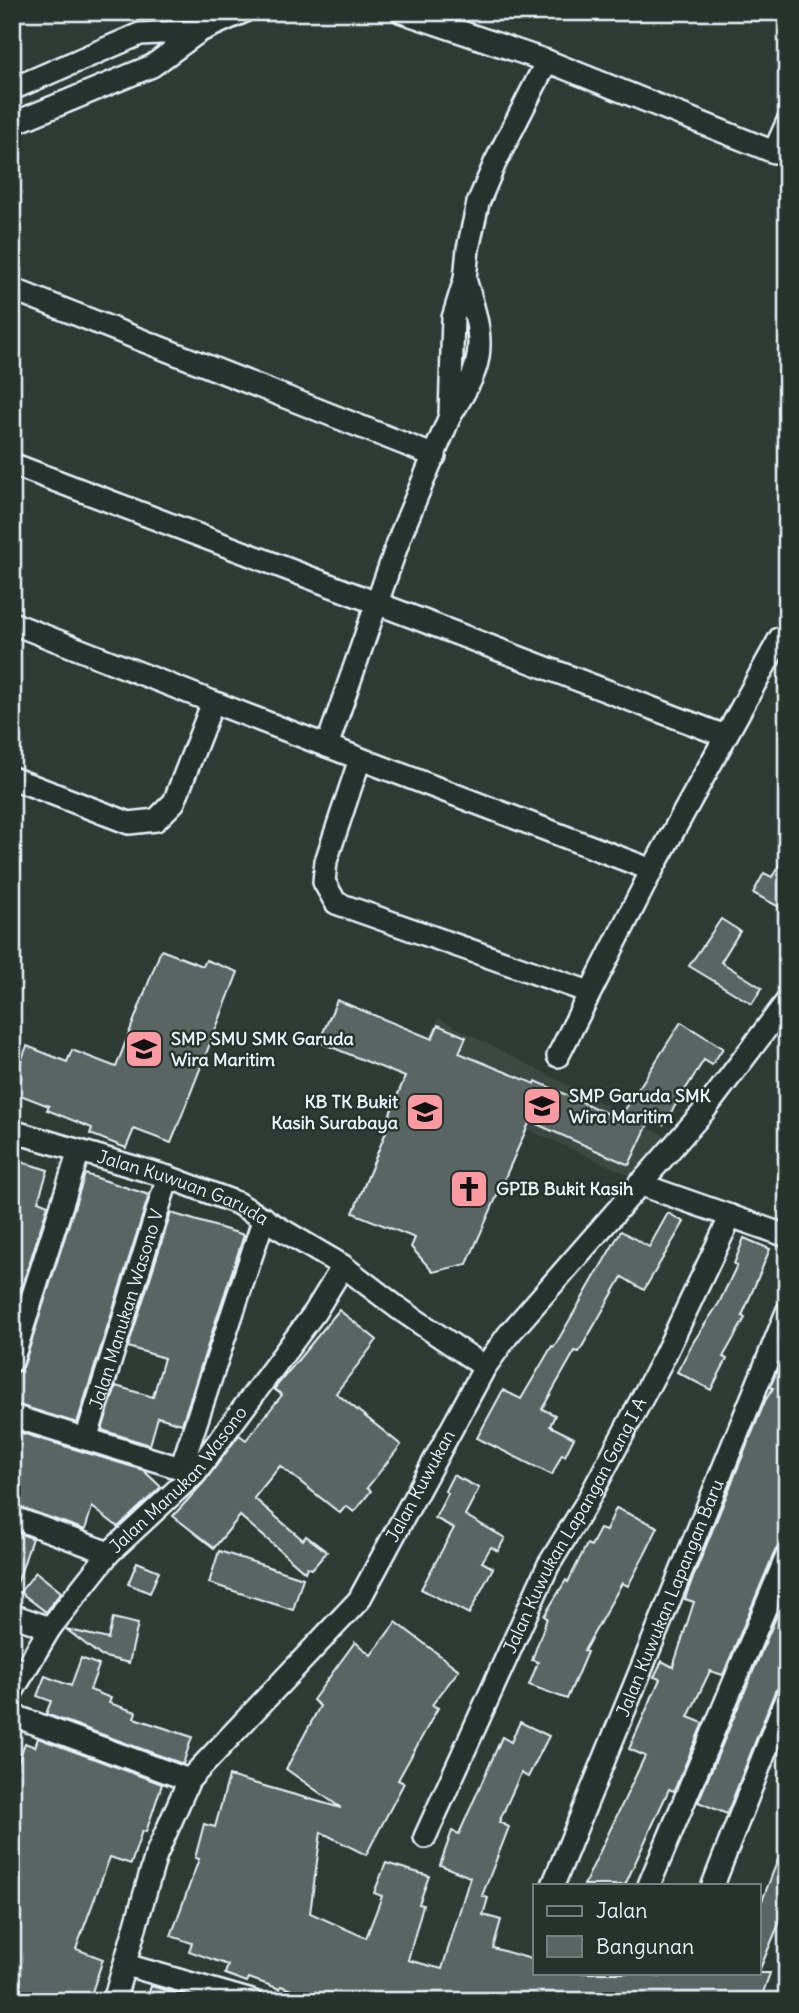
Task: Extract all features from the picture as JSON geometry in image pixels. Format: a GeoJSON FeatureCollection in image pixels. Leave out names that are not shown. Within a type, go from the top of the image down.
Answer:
{"type":"FeatureCollection","features":[{"type":"Feature","properties":{"kind":"street"},"geometry":{"type":"LineString","coordinates":[[12,124],[152,66],[200,31],[243,12]]}},
{"type":"Feature","properties":{"kind":"street"},"geometry":{"type":"LineString","coordinates":[[401,12],[547,61],[774,152],[787,123]]}},
{"type":"Feature","properties":{"kind":"street"},"geometry":{"type":"LineString","coordinates":[[12,89],[140,34],[200,31]]}},
{"type":"Feature","properties":{"kind":"street"},"geometry":{"type":"LineString","coordinates":[[327,746],[401,534],[450,416],[474,372],[479,345],[477,318],[465,279],[468,249],[478,203],[495,163],[547,61]]}},
{"type":"Feature","properties":{"kind":"street"},"geometry":{"type":"LineString","coordinates":[[12,289],[435,456]]}},
{"type":"Feature","properties":{"kind":"street"},"geometry":{"type":"LineString","coordinates":[[12,464],[725,736]]}},
{"type":"Feature","properties":{"kind":"street"},"geometry":{"type":"LineString","coordinates":[[12,623],[652,870]]}},
{"type":"Feature","properties":{"kind":"street"},"geometry":{"type":"LineString","coordinates":[[558,1056],[652,870],[780,639]]}},
{"type":"Feature","properties":{"kind":"street"},"geometry":{"type":"LineString","coordinates":[[12,778],[129,823],[156,820],[174,802],[213,702]]}},
{"type":"Feature","properties":{"kind":"street"},"geometry":{"type":"LineString","coordinates":[[360,759],[326,861],[324,882],[336,903],[589,992]]}},
{"type":"Feature","properties":{"kind":"street","name":"Jalan Kuwukan"},"geometry":{"type":"LineString","coordinates":[[114,2001],[156,1855],[189,1780],[359,1600],[485,1367],[508,1335],[704,1111],[787,1001]]}},
{"type":"Feature","properties":{"kind":"street","name":"Jalan Kuwuan Garuda"},"geometry":{"type":"LineString","coordinates":[[12,1132],[168,1177],[237,1203],[343,1266],[398,1308],[485,1367]]}},
{"type":"Feature","properties":{"kind":"street"},"geometry":{"type":"LineString","coordinates":[[12,1361],[79,1151]]}},
{"type":"Feature","properties":{"kind":"street","name":"Jalan Manukan Wasono V"},"geometry":{"type":"LineString","coordinates":[[86,1439],[168,1177]]}},
{"type":"Feature","properties":{"kind":"street"},"geometry":{"type":"LineString","coordinates":[[639,1184],[787,1236]]}},
{"type":"Feature","properties":{"kind":"street","name":"Jalan Kuwukan Lapangan Gang I A"},"geometry":{"type":"LineString","coordinates":[[425,1837],[548,1566],[587,1502],[664,1357],[731,1216]]}},
{"type":"Feature","properties":{"kind":"street"},"geometry":{"type":"LineString","coordinates":[[12,1416],[188,1471],[264,1218]]}},
{"type":"Feature","properties":{"kind":"street","name":"Jalan Manukan Wasono"},"geometry":{"type":"LineString","coordinates":[[12,1692],[50,1628],[109,1553],[188,1471],[315,1312],[343,1266]]}},
{"type":"Feature","properties":{"kind":"street","name":"Jalan Kuwukan Lapangan Baru"},"geometry":{"type":"LineString","coordinates":[[553,1884],[787,1312]]}},
{"type":"Feature","properties":{"kind":"street"},"geometry":{"type":"LineString","coordinates":[[12,1517],[109,1553]]}},
{"type":"Feature","properties":{"kind":"street"},"geometry":{"type":"LineString","coordinates":[[649,1884],[787,1556]]}},
{"type":"Feature","properties":{"kind":"street"},"geometry":{"type":"LineString","coordinates":[[12,1615],[50,1628]]}},
{"type":"Feature","properties":{"kind":"street"},"geometry":{"type":"LineString","coordinates":[[713,1884],[787,1696]]}},
{"type":"Feature","properties":{"kind":"street"},"geometry":{"type":"LineString","coordinates":[[12,1715],[189,1780]]}},
{"type":"Feature","properties":{"kind":"street"},"geometry":{"type":"LineString","coordinates":[[125,1965],[252,2001]]}},
{"type":"Feature","properties":{"kind":"shaded area","name":"SMP Garuda SMK Wira Maritim"},"geometry":{"type":"Polygon","coordinates":[[[438,1018],[664,1135],[635,1178],[413,1077],[438,1018]]]}},
{"type":"Feature","properties":{"kind":"building"},"geometry":{"type":"Polygon","coordinates":[[[787,852],[787,911],[753,893],[764,873],[772,877],[787,852]]]}},
{"type":"Feature","properties":{"kind":"building"},"geometry":{"type":"Polygon","coordinates":[[[721,919],[740,931],[721,962],[762,988],[752,1004],[689,966],[721,919]]]}},
{"type":"Feature","properties":{"kind":"building"},"geometry":{"type":"Polygon","coordinates":[[[161,950],[203,966],[206,960],[238,972],[171,1143],[134,1129],[126,1148],[90,1134],[92,1128],[47,1110],[49,1106],[15,1093],[21,1078],[15,1076],[27,1046],[67,1062],[72,1050],[116,1067],[161,950]]]}},
{"type":"Feature","properties":{"kind":"building"},"geometry":{"type":"Polygon","coordinates":[[[337,1000],[432,1039],[438,1025],[466,1037],[459,1053],[535,1084],[536,1081],[619,1119],[681,1022],[723,1048],[712,1065],[704,1060],[663,1125],[651,1118],[629,1165],[530,1121],[467,1264],[433,1272],[411,1247],[415,1238],[353,1213],[405,1077],[319,1042],[337,1000]]]}},
{"type":"Feature","properties":{"kind":"building"},"geometry":{"type":"Polygon","coordinates":[[[12,1159],[48,1170],[38,1201],[48,1205],[14,1312],[12,1159]]]}},
{"type":"Feature","properties":{"kind":"building"},"geometry":{"type":"Polygon","coordinates":[[[85,1174],[149,1195],[77,1423],[12,1403],[12,1374],[20,1371],[24,1365],[85,1174]]]}},
{"type":"Feature","properties":{"kind":"building"},"geometry":{"type":"Polygon","coordinates":[[[171,1213],[244,1235],[182,1424],[158,1417],[150,1445],[102,1430],[116,1386],[153,1397],[164,1358],[128,1347],[171,1213]]]}},
{"type":"Feature","properties":{"kind":"building"},"geometry":{"type":"Polygon","coordinates":[[[668,1213],[684,1222],[644,1290],[622,1277],[542,1409],[555,1415],[550,1426],[574,1438],[565,1456],[562,1454],[552,1475],[477,1438],[503,1390],[521,1399],[621,1231],[649,1247],[668,1213]]]}},
{"type":"Feature","properties":{"kind":"building"},"geometry":{"type":"Polygon","coordinates":[[[744,1238],[770,1249],[742,1316],[745,1318],[723,1357],[727,1359],[711,1390],[677,1372],[719,1303],[737,1265],[734,1264],[744,1238]]]}},
{"type":"Feature","properties":{"kind":"building"},"geometry":{"type":"Polygon","coordinates":[[[339,1310],[377,1340],[336,1393],[401,1445],[367,1488],[371,1491],[354,1512],[346,1506],[340,1513],[280,1466],[254,1498],[303,1540],[306,1536],[327,1552],[312,1569],[307,1567],[305,1572],[240,1516],[214,1548],[173,1516],[205,1481],[239,1435],[246,1440],[282,1395],[274,1389],[339,1310]]]}},
{"type":"Feature","properties":{"kind":"building"},"geometry":{"type":"Polygon","coordinates":[[[787,1347],[787,1543],[780,1545],[775,1551],[723,1675],[710,1671],[688,1717],[703,1723],[674,1791],[669,1789],[625,1884],[584,1884],[645,1756],[629,1749],[660,1679],[654,1677],[662,1661],[673,1667],[694,1602],[685,1599],[688,1590],[765,1401],[773,1388],[770,1387],[787,1347]]]}},
{"type":"Feature","properties":{"kind":"building"},"geometry":{"type":"Polygon","coordinates":[[[12,1430],[143,1470],[161,1487],[118,1527],[92,1507],[85,1530],[12,1504],[12,1430]]]}},
{"type":"Feature","properties":{"kind":"building"},"geometry":{"type":"Polygon","coordinates":[[[453,1475],[479,1488],[465,1515],[505,1538],[498,1551],[491,1547],[482,1562],[493,1568],[469,1614],[421,1589],[454,1528],[435,1518],[448,1493],[445,1491],[453,1475]]]}},
{"type":"Feature","properties":{"kind":"building"},"geometry":{"type":"Polygon","coordinates":[[[616,1508],[658,1527],[647,1550],[628,1586],[622,1583],[584,1651],[587,1652],[567,1699],[529,1685],[538,1662],[532,1660],[547,1618],[544,1616],[566,1580],[568,1582],[587,1544],[591,1546],[600,1529],[606,1531],[616,1508]]]}},
{"type":"Feature","properties":{"kind":"building"},"geometry":{"type":"Polygon","coordinates":[[[12,1531],[32,1538],[16,1587],[12,1587],[12,1531]]]}},
{"type":"Feature","properties":{"kind":"building"},"geometry":{"type":"Polygon","coordinates":[[[219,1551],[303,1578],[293,1610],[209,1583],[219,1551]]]}},
{"type":"Feature","properties":{"kind":"building"},"geometry":{"type":"Polygon","coordinates":[[[137,1562],[159,1571],[150,1593],[128,1584],[137,1562]]]}},
{"type":"Feature","properties":{"kind":"building"},"geometry":{"type":"Polygon","coordinates":[[[36,1572],[61,1592],[46,1612],[20,1592],[36,1572]]]}},
{"type":"Feature","properties":{"kind":"building"},"geometry":{"type":"Polygon","coordinates":[[[787,1591],[787,1679],[775,1691],[727,1814],[698,1802],[787,1591]]]}},
{"type":"Feature","properties":{"kind":"building"},"geometry":{"type":"Polygon","coordinates":[[[113,1618],[138,1624],[129,1663],[101,1656],[66,1629],[108,1639],[113,1618]]]}},
{"type":"Feature","properties":{"kind":"building"},"geometry":{"type":"Polygon","coordinates":[[[396,1622],[459,1670],[432,1705],[438,1708],[398,1780],[404,1783],[366,1855],[321,1832],[310,1913],[366,1938],[382,1896],[374,1893],[386,1863],[429,1876],[419,1904],[423,1905],[408,1960],[442,1969],[470,1877],[440,1865],[452,1831],[459,1834],[502,1737],[511,1742],[520,1722],[549,1736],[528,1777],[521,1773],[499,1822],[509,1827],[482,1896],[488,1898],[483,1915],[501,1920],[493,1948],[533,1959],[533,1974],[646,1974],[660,1977],[661,1974],[770,1973],[760,2001],[324,2001],[281,1986],[280,1989],[249,1978],[247,1982],[225,1974],[228,1965],[189,1951],[192,1943],[171,1936],[199,1859],[195,1858],[204,1824],[215,1827],[229,1776],[341,1808],[286,1769],[320,1706],[313,1700],[355,1642],[371,1655],[396,1622]]]}},
{"type":"Feature","properties":{"kind":"building"},"geometry":{"type":"Polygon","coordinates":[[[81,1658],[99,1665],[90,1690],[111,1698],[109,1703],[136,1712],[134,1718],[192,1737],[183,1764],[46,1714],[51,1701],[37,1696],[45,1676],[71,1686],[81,1658]]]}},
{"type":"Feature","properties":{"kind":"building"},"geometry":{"type":"Polygon","coordinates":[[[38,1738],[162,1784],[146,1832],[142,1831],[131,1864],[110,1857],[76,1949],[103,1959],[89,2001],[12,2001],[18,1981],[12,1979],[12,1779],[25,1743],[35,1747],[38,1738]]]}},
{"type":"Feature","properties":{"kind":"building"},"geometry":{"type":"Polygon","coordinates":[[[785,1841],[787,1905],[760,1969],[760,1906],[785,1841]]]}},
{"type":"Feature","properties":{"kind":"building"},"geometry":{"type":"Polygon","coordinates":[[[151,1986],[203,2001],[146,2001],[151,1986]]]}},
{"type":"Feature","properties":{"kind":"place","name":"SMP SMU SMK Garuda Wira Maritim"},"geometry":{"type":"Point","coordinates":[144,1049]}},
{"type":"Feature","properties":{"kind":"place","name":"SMP Garuda SMK Wira Maritim"},"geometry":{"type":"Point","coordinates":[542,1106]}},
{"type":"Feature","properties":{"kind":"place","name":"KB TK Bukit Kasih Surabaya"},"geometry":{"type":"Point","coordinates":[425,1112]}},
{"type":"Feature","properties":{"kind":"place","name":"GPIB Bukit Kasih"},"geometry":{"type":"Point","coordinates":[469,1189]}}]}
